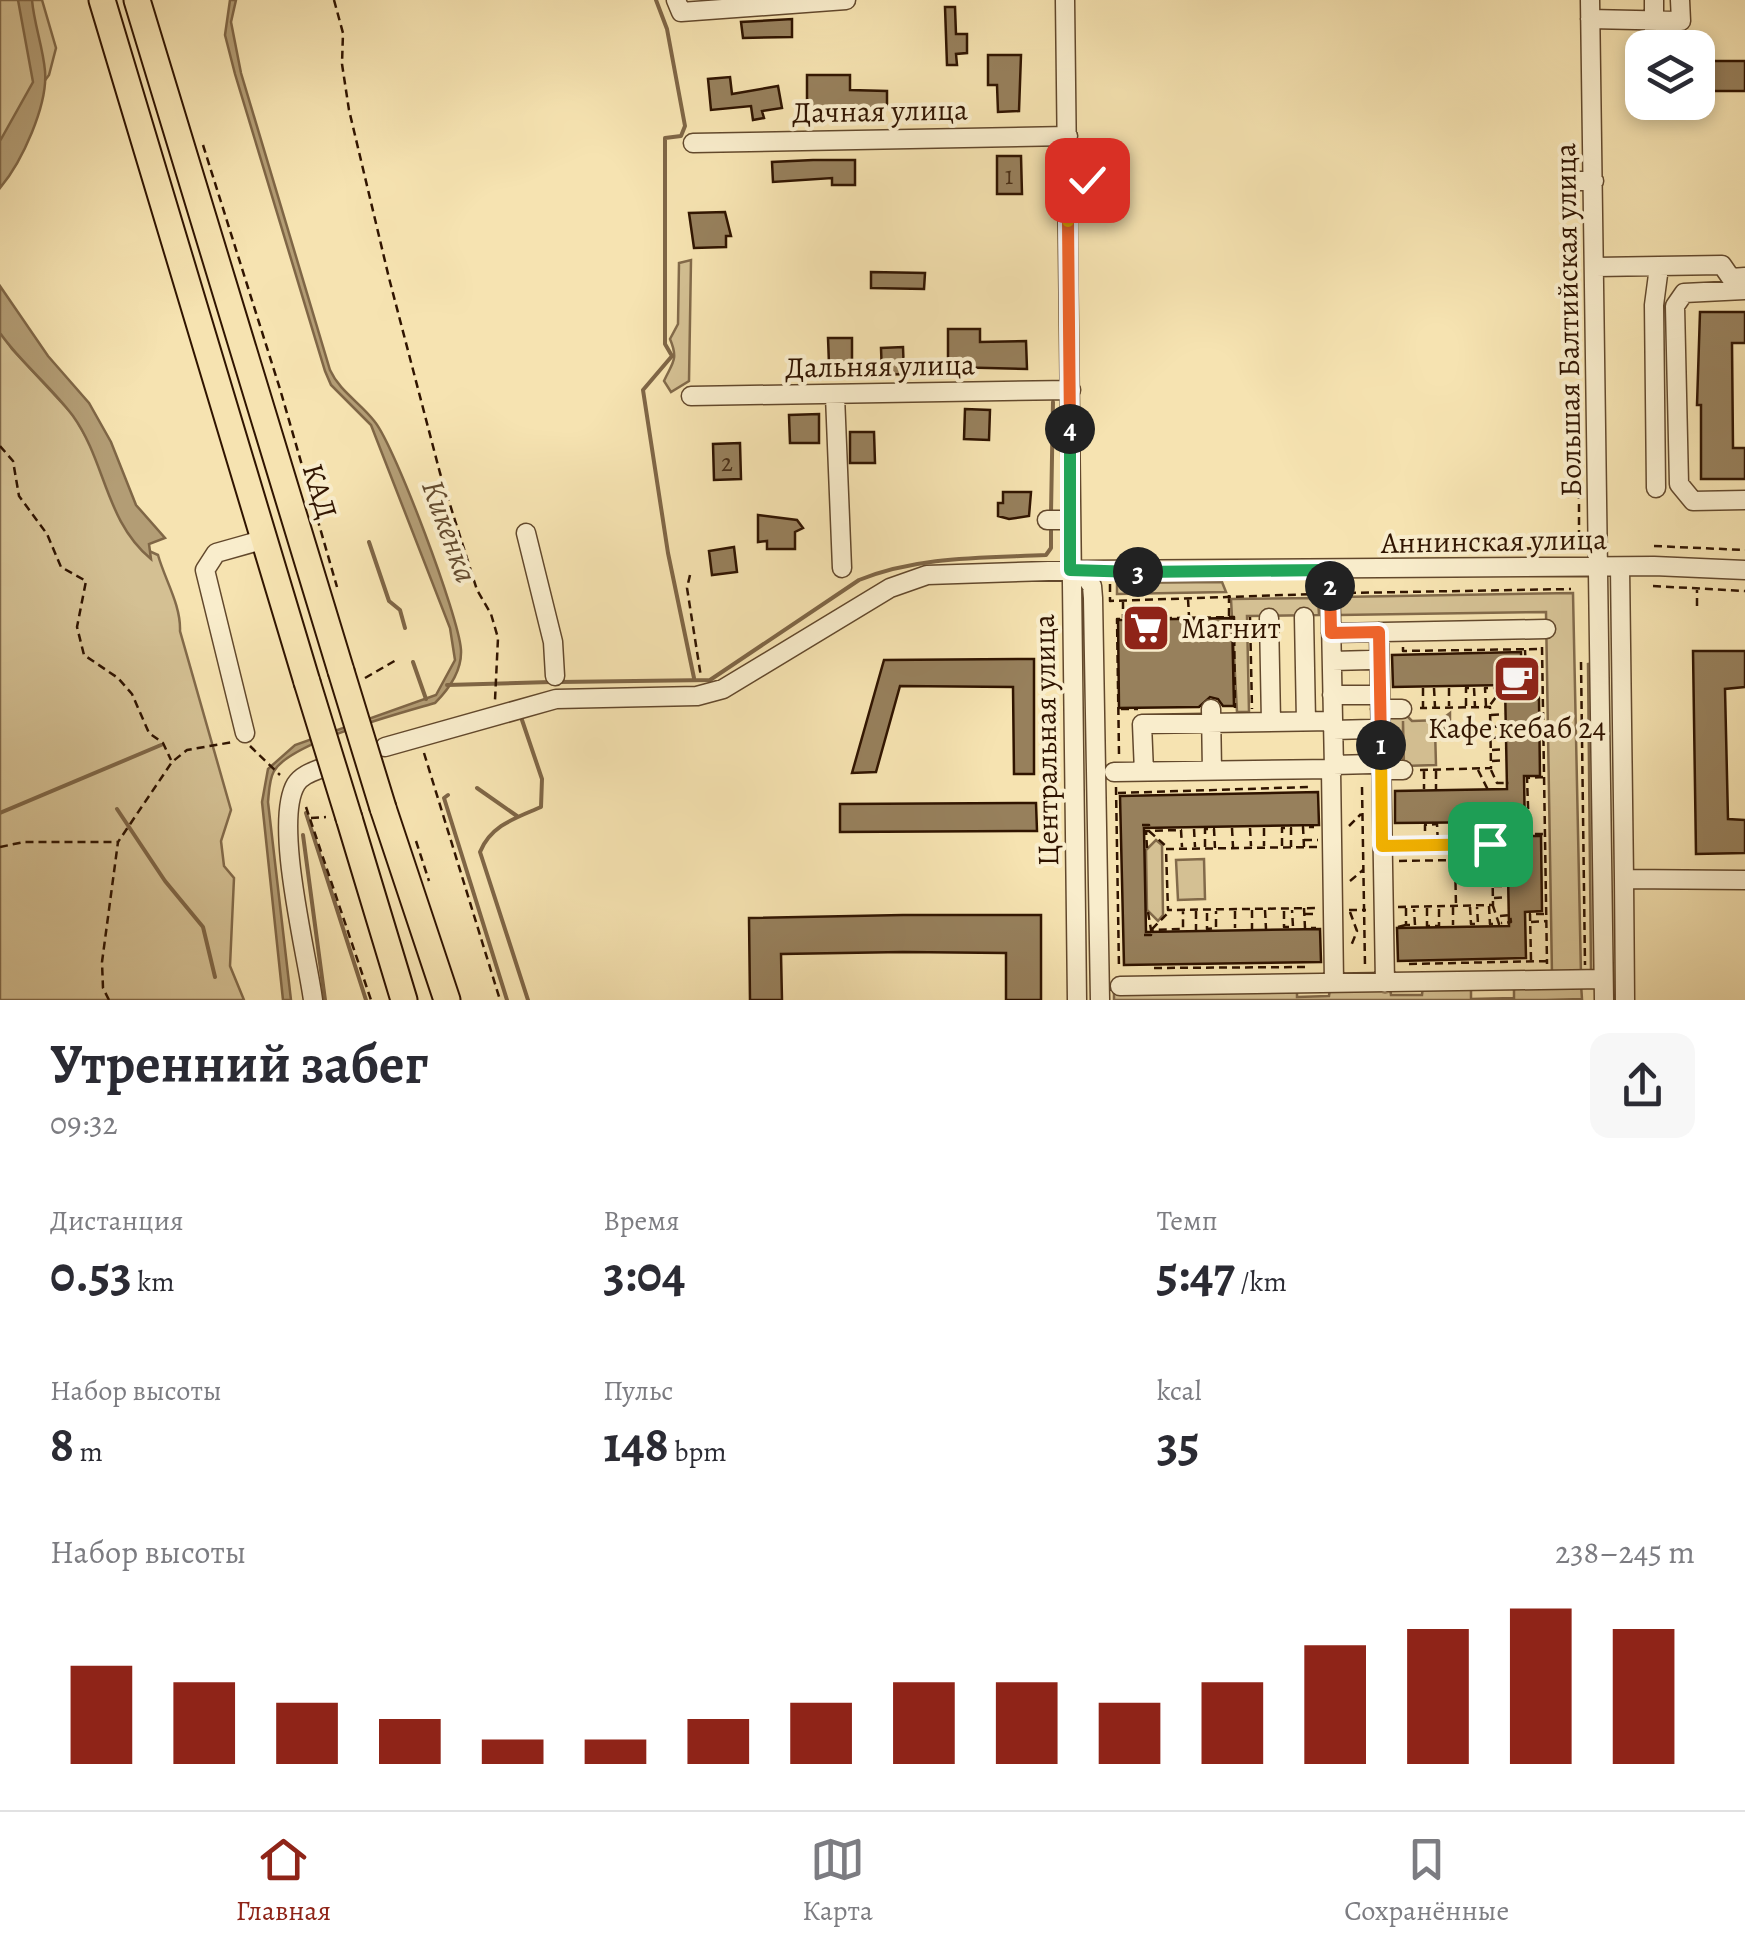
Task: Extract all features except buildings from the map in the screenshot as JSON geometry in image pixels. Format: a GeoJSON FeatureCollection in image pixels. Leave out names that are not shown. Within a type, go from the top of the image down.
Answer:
{"type":"FeatureCollection","features":[{"type":"Feature","properties":{"kind":"highway"},"geometry":{"type":"LineString","coordinates":[[102,0],[307,682],[338,818],[404,1000]]}},
{"type":"Feature","properties":{"kind":"highway","name":"КАД"},"geometry":{"type":"LineString","coordinates":[[136,0],[351,676],[383,808],[447,1000]]}},
{"type":"Feature","properties":{"kind":"street"},"geometry":{"type":"LineString","coordinates":[[676,0],[681,12],[846,0]]}},
{"type":"Feature","properties":{"kind":"street","name":"Центральная улица"},"geometry":{"type":"LineString","coordinates":[[1065,0],[1070,520],[1076,570],[1077,1000]]}},
{"type":"Feature","properties":{"kind":"street"},"geometry":{"type":"LineString","coordinates":[[1654,0],[1654,30]]}},
{"type":"Feature","properties":{"kind":"street"},"geometry":{"type":"LineString","coordinates":[[1590,9],[1654,20],[1680,20],[1680,0]]}},
{"type":"Feature","properties":{"kind":"street","name":"Большая Балтийская улица"},"geometry":{"type":"LineString","coordinates":[[1590,9],[1599,568],[1595,980],[1604,1000]]}},
{"type":"Feature","properties":{"kind":"street","name":"Дачная улица"},"geometry":{"type":"LineString","coordinates":[[693,143],[1068,136]]}},
{"type":"Feature","properties":{"kind":"street"},"geometry":{"type":"LineString","coordinates":[[1068,180],[1119,179]]}},
{"type":"Feature","properties":{"kind":"street"},"geometry":{"type":"LineString","coordinates":[[1573,181],[1594,181]]}},
{"type":"Feature","properties":{"kind":"street"},"geometry":{"type":"LineString","coordinates":[[1596,268],[1722,265],[1739,284]]}},
{"type":"Feature","properties":{"kind":"street"},"geometry":{"type":"LineString","coordinates":[[1656,488],[1654,305],[1659,267]]}},
{"type":"Feature","properties":{"kind":"street"},"geometry":{"type":"LineString","coordinates":[[1739,284],[1684,293],[1676,300],[1676,473],[1682,490],[1693,500],[1745,500]]}},
{"type":"Feature","properties":{"kind":"street","name":"Дальняя улица"},"geometry":{"type":"LineString","coordinates":[[691,396],[1070,390]]}},
{"type":"Feature","properties":{"kind":"street"},"geometry":{"type":"LineString","coordinates":[[835,396],[842,568]]}},
{"type":"Feature","properties":{"kind":"street"},"geometry":{"type":"LineString","coordinates":[[1048,520],[1070,520]]}},
{"type":"Feature","properties":{"kind":"street"},"geometry":{"type":"LineString","coordinates":[[526,533],[553,642],[556,688]]}},
{"type":"Feature","properties":{"kind":"street"},"geometry":{"type":"LineString","coordinates":[[244,732],[205,570],[216,552],[255,542]]}},
{"type":"Feature","properties":{"kind":"street"},"geometry":{"type":"LineString","coordinates":[[1620,567],[1625,1000]]}},
{"type":"Feature","properties":{"kind":"street"},"geometry":{"type":"LineString","coordinates":[[1076,570],[1092,586],[1093,598],[1100,1000]]}},
{"type":"Feature","properties":{"kind":"street","name":"Аннинская улица"},"geometry":{"type":"LineString","coordinates":[[385,747],[556,688],[707,693],[742,679],[900,582],[927,576],[1076,570],[1745,570]]}},
{"type":"Feature","properties":{"kind":"street"},"geometry":{"type":"LineString","coordinates":[[1330,570],[1332,767],[1317,841],[1334,984]]}},
{"type":"Feature","properties":{"kind":"street"},"geometry":{"type":"LineString","coordinates":[[1304,616],[1306,721]]}},
{"type":"Feature","properties":{"kind":"street"},"geometry":{"type":"LineString","coordinates":[[1269,618],[1271,722]]}},
{"type":"Feature","properties":{"kind":"street"},"geometry":{"type":"LineString","coordinates":[[1331,633],[1546,629]]}},
{"type":"Feature","properties":{"kind":"street"},"geometry":{"type":"LineString","coordinates":[[1379,632],[1378,774],[1393,907],[1385,983]]}},
{"type":"Feature","properties":{"kind":"street"},"geometry":{"type":"LineString","coordinates":[[1332,661],[1370,660]]}},
{"type":"Feature","properties":{"kind":"street"},"geometry":{"type":"LineString","coordinates":[[1332,696],[1402,709]]}},
{"type":"Feature","properties":{"kind":"street"},"geometry":{"type":"LineString","coordinates":[[1144,772],[1142,724],[1152,716],[1306,721],[1371,729]]}},
{"type":"Feature","properties":{"kind":"street"},"geometry":{"type":"LineString","coordinates":[[1212,770],[1216,718]]}},
{"type":"Feature","properties":{"kind":"street"},"geometry":{"type":"LineString","coordinates":[[1116,772],[1332,767],[1378,774],[1403,770]]}},
{"type":"Feature","properties":{"kind":"street"},"geometry":{"type":"LineString","coordinates":[[313,1000],[291,866],[291,806],[298,781],[322,768]]}},
{"type":"Feature","properties":{"kind":"street"},"geometry":{"type":"LineString","coordinates":[[1624,879],[1745,880]]}},
{"type":"Feature","properties":{"kind":"street"},"geometry":{"type":"LineString","coordinates":[[1120,978],[1334,984],[1595,980]]}},
{"type":"Feature","properties":{"kind":"path"},"geometry":{"type":"LineString","coordinates":[[334,0],[343,33],[342,64],[349,110],[440,473],[476,590],[491,614],[498,638],[496,690]]}},
{"type":"Feature","properties":{"kind":"path"},"geometry":{"type":"LineString","coordinates":[[200,136],[280,389],[339,595]]}},
{"type":"Feature","properties":{"kind":"path"},"geometry":{"type":"LineString","coordinates":[[0,446],[13,461],[19,496],[47,534],[61,568],[86,581],[77,627],[84,655],[118,678],[132,694],[149,732],[163,743],[172,762]]}},
{"type":"Feature","properties":{"kind":"path"},"geometry":{"type":"LineString","coordinates":[[1654,546],[1745,550]]}},
{"type":"Feature","properties":{"kind":"path"},"geometry":{"type":"LineString","coordinates":[[690,575],[687,588],[700,674]]}},
{"type":"Feature","properties":{"kind":"path"},"geometry":{"type":"LineString","coordinates":[[1653,586],[1745,591]]}},
{"type":"Feature","properties":{"kind":"path"},"geometry":{"type":"LineString","coordinates":[[1698,588],[1698,606]]}},
{"type":"Feature","properties":{"kind":"path"},"geometry":{"type":"LineString","coordinates":[[1229,596],[1229,617]]}},
{"type":"Feature","properties":{"kind":"path"},"geometry":{"type":"LineString","coordinates":[[1188,599],[1189,618]]}},
{"type":"Feature","properties":{"kind":"path"},"geometry":{"type":"LineString","coordinates":[[1123,600],[1123,619]]}},
{"type":"Feature","properties":{"kind":"path"},"geometry":{"type":"LineString","coordinates":[[1120,978],[1116,619],[1234,617],[1235,714],[1216,718]]}},
{"type":"Feature","properties":{"kind":"path"},"geometry":{"type":"LineString","coordinates":[[1250,617],[1252,714]]}},
{"type":"Feature","properties":{"kind":"path"},"geometry":{"type":"LineString","coordinates":[[1402,632],[1403,651],[1542,649],[1548,980]]}},
{"type":"Feature","properties":{"kind":"path"},"geometry":{"type":"LineString","coordinates":[[1525,649],[1526,697],[1542,697]]}},
{"type":"Feature","properties":{"kind":"path"},"geometry":{"type":"LineString","coordinates":[[351,676],[398,659]]}},
{"type":"Feature","properties":{"kind":"path"},"geometry":{"type":"LineString","coordinates":[[1582,662],[1595,980]]}},
{"type":"Feature","properties":{"kind":"path"},"geometry":{"type":"LineString","coordinates":[[1423,688],[1424,708]]}},
{"type":"Feature","properties":{"kind":"path"},"geometry":{"type":"LineString","coordinates":[[1434,688],[1435,708]]}},
{"type":"Feature","properties":{"kind":"path"},"geometry":{"type":"LineString","coordinates":[[1449,688],[1449,708]]}},
{"type":"Feature","properties":{"kind":"path"},"geometry":{"type":"LineString","coordinates":[[1466,708],[1466,688],[1474,688],[1475,708]]}},
{"type":"Feature","properties":{"kind":"path"},"geometry":{"type":"LineString","coordinates":[[1496,697],[1507,697],[1506,689],[1485,688],[1490,715],[1490,761],[1497,783],[1508,782]]}},
{"type":"Feature","properties":{"kind":"path"},"geometry":{"type":"LineString","coordinates":[[1402,709],[1487,707],[1496,697],[1496,689]]}},
{"type":"Feature","properties":{"kind":"path"},"geometry":{"type":"LineString","coordinates":[[1490,715],[1504,714]]}},
{"type":"Feature","properties":{"kind":"path"},"geometry":{"type":"LineString","coordinates":[[1490,727],[1504,726]]}},
{"type":"Feature","properties":{"kind":"path"},"geometry":{"type":"LineString","coordinates":[[419,736],[500,1000]]}},
{"type":"Feature","properties":{"kind":"path"},"geometry":{"type":"LineString","coordinates":[[1490,738],[1504,737]]}},
{"type":"Feature","properties":{"kind":"path"},"geometry":{"type":"LineString","coordinates":[[109,1000],[103,988],[102,962],[118,842],[172,762],[186,750],[211,744]]}},
{"type":"Feature","properties":{"kind":"path"},"geometry":{"type":"LineString","coordinates":[[1490,750],[1504,750]]}},
{"type":"Feature","properties":{"kind":"path"},"geometry":{"type":"LineString","coordinates":[[262,754],[278,772]]}},
{"type":"Feature","properties":{"kind":"path"},"geometry":{"type":"LineString","coordinates":[[1490,761],[1505,760]]}},
{"type":"Feature","properties":{"kind":"path"},"geometry":{"type":"LineString","coordinates":[[1478,768],[1488,790]]}},
{"type":"Feature","properties":{"kind":"path"},"geometry":{"type":"LineString","coordinates":[[1403,770],[1491,768]]}},
{"type":"Feature","properties":{"kind":"path"},"geometry":{"type":"LineString","coordinates":[[1436,769],[1436,789]]}},
{"type":"Feature","properties":{"kind":"path"},"geometry":{"type":"LineString","coordinates":[[1424,770],[1424,789]]}},
{"type":"Feature","properties":{"kind":"path"},"geometry":{"type":"LineString","coordinates":[[1378,774],[1362,787],[1363,870],[1393,907]]}},
{"type":"Feature","properties":{"kind":"path"},"geometry":{"type":"LineString","coordinates":[[1308,777],[1308,789]]}},
{"type":"Feature","properties":{"kind":"path"},"geometry":{"type":"LineString","coordinates":[[1544,777],[1528,778],[1528,834],[1545,834]]}},
{"type":"Feature","properties":{"kind":"path"},"geometry":{"type":"LineString","coordinates":[[298,781],[371,1000]]}},
{"type":"Feature","properties":{"kind":"path"},"geometry":{"type":"LineString","coordinates":[[1117,793],[1320,790]]}},
{"type":"Feature","properties":{"kind":"path"},"geometry":{"type":"LineString","coordinates":[[1171,910],[1166,849],[1346,843],[1349,825],[1362,814]]}},
{"type":"Feature","properties":{"kind":"path"},"geometry":{"type":"LineString","coordinates":[[310,818],[338,818]]}},
{"type":"Feature","properties":{"kind":"path"},"geometry":{"type":"LineString","coordinates":[[1490,844],[1498,833],[1498,823]]}},
{"type":"Feature","properties":{"kind":"path"},"geometry":{"type":"LineString","coordinates":[[1142,825],[1149,824],[1147,848]]}},
{"type":"Feature","properties":{"kind":"path"},"geometry":{"type":"LineString","coordinates":[[1426,845],[1425,824],[1437,824],[1438,845]]}},
{"type":"Feature","properties":{"kind":"path"},"geometry":{"type":"LineString","coordinates":[[1194,828],[1194,849]]}},
{"type":"Feature","properties":{"kind":"path"},"geometry":{"type":"LineString","coordinates":[[1232,828],[1233,848]]}},
{"type":"Feature","properties":{"kind":"path"},"geometry":{"type":"LineString","coordinates":[[1250,828],[1251,848]]}},
{"type":"Feature","properties":{"kind":"path"},"geometry":{"type":"LineString","coordinates":[[1264,828],[1264,848]]}},
{"type":"Feature","properties":{"kind":"path"},"geometry":{"type":"LineString","coordinates":[[1282,847],[1282,828],[1291,828],[1291,847]]}},
{"type":"Feature","properties":{"kind":"path"},"geometry":{"type":"LineString","coordinates":[[1206,848],[1205,830],[1214,829],[1214,848]]}},
{"type":"Feature","properties":{"kind":"path"},"geometry":{"type":"LineString","coordinates":[[1150,831],[1181,830],[1182,849]]}},
{"type":"Feature","properties":{"kind":"path"},"geometry":{"type":"LineString","coordinates":[[1150,831],[1170,849]]}},
{"type":"Feature","properties":{"kind":"path"},"geometry":{"type":"LineString","coordinates":[[1498,833],[1509,833]]}},
{"type":"Feature","properties":{"kind":"path"},"geometry":{"type":"LineString","coordinates":[[0,846],[24,842],[118,842]]}},
{"type":"Feature","properties":{"kind":"path"},"geometry":{"type":"LineString","coordinates":[[1362,843],[1455,860],[1453,926]]}},
{"type":"Feature","properties":{"kind":"path"},"geometry":{"type":"LineString","coordinates":[[1389,848],[1490,844]]}},
{"type":"Feature","properties":{"kind":"path"},"geometry":{"type":"LineString","coordinates":[[1490,844],[1490,924],[1511,922],[1510,915],[1499,916]]}},
{"type":"Feature","properties":{"kind":"path"},"geometry":{"type":"LineString","coordinates":[[1492,852],[1506,851]]}},
{"type":"Feature","properties":{"kind":"path"},"geometry":{"type":"LineString","coordinates":[[1492,863],[1506,862]]}},
{"type":"Feature","properties":{"kind":"path"},"geometry":{"type":"LineString","coordinates":[[1346,890],[1352,878],[1363,870]]}},
{"type":"Feature","properties":{"kind":"path"},"geometry":{"type":"LineString","coordinates":[[1492,874],[1506,874]]}},
{"type":"Feature","properties":{"kind":"path"},"geometry":{"type":"LineString","coordinates":[[1492,886],[1507,886]]}},
{"type":"Feature","properties":{"kind":"path"},"geometry":{"type":"LineString","coordinates":[[1493,898],[1507,898]]}},
{"type":"Feature","properties":{"kind":"path"},"geometry":{"type":"LineString","coordinates":[[1470,905],[1470,924],[1478,924],[1477,905]]}},
{"type":"Feature","properties":{"kind":"path"},"geometry":{"type":"LineString","coordinates":[[1151,930],[1171,910],[1292,908],[1326,912],[1490,905]]}},
{"type":"Feature","properties":{"kind":"path"},"geometry":{"type":"LineString","coordinates":[[1490,905],[1499,922]]}},
{"type":"Feature","properties":{"kind":"path"},"geometry":{"type":"LineString","coordinates":[[1426,906],[1427,926],[1439,926],[1438,906]]}},
{"type":"Feature","properties":{"kind":"path"},"geometry":{"type":"LineString","coordinates":[[1326,912],[1358,931],[1365,930],[1393,907]]}},
{"type":"Feature","properties":{"kind":"path"},"geometry":{"type":"LineString","coordinates":[[1284,908],[1284,927],[1293,927],[1292,908]]}},
{"type":"Feature","properties":{"kind":"path"},"geometry":{"type":"LineString","coordinates":[[1235,909],[1235,928]]}},
{"type":"Feature","properties":{"kind":"path"},"geometry":{"type":"LineString","coordinates":[[1252,909],[1252,929]]}},
{"type":"Feature","properties":{"kind":"path"},"geometry":{"type":"LineString","coordinates":[[1265,909],[1266,929]]}},
{"type":"Feature","properties":{"kind":"path"},"geometry":{"type":"LineString","coordinates":[[1151,930],[1183,929],[1182,910]]}},
{"type":"Feature","properties":{"kind":"path"},"geometry":{"type":"LineString","coordinates":[[1196,910],[1196,930]]}},
{"type":"Feature","properties":{"kind":"path"},"geometry":{"type":"LineString","coordinates":[[1207,910],[1208,929],[1216,928],[1216,910]]}},
{"type":"Feature","properties":{"kind":"path"},"geometry":{"type":"LineString","coordinates":[[1144,935],[1151,935],[1148,912]]}},
{"type":"Feature","properties":{"kind":"path"},"geometry":{"type":"LineString","coordinates":[[1530,962],[1530,914],[1546,914]]}},
{"type":"Feature","properties":{"kind":"path"},"geometry":{"type":"LineString","coordinates":[[1530,922],[1547,921]]}},
{"type":"Feature","properties":{"kind":"path"},"geometry":{"type":"LineString","coordinates":[[1360,970],[1366,975],[1365,930]]}},
{"type":"Feature","properties":{"kind":"path"},"geometry":{"type":"LineString","coordinates":[[1348,954],[1358,931]]}},
{"type":"Feature","properties":{"kind":"shaded area"},"geometry":{"type":"Polygon","coordinates":[[[0,0],[42,0],[56,48],[49,75],[0,141],[0,0]]]}},
{"type":"Feature","properties":{"kind":"shaded area"},"geometry":{"type":"Polygon","coordinates":[[[18,0],[32,0],[45,85],[32,132],[0,188],[0,141],[33,82],[18,0]]]}},
{"type":"Feature","properties":{"kind":"shaded area"},"geometry":{"type":"Polygon","coordinates":[[[230,0],[236,0],[231,22],[241,73],[330,370],[339,385],[375,422],[397,464],[438,570],[461,650],[453,679],[435,703],[323,739],[284,760],[274,771],[268,802],[291,1000],[283,1000],[262,802],[268,769],[295,745],[436,695],[455,660],[450,628],[371,425],[331,385],[325,371],[225,35],[230,0]]]}},
{"type":"Feature","properties":{"kind":"shaded area"},"geometry":{"type":"Polygon","coordinates":[[[691,260],[689,381],[671,392],[664,381],[674,357],[670,339],[678,324],[679,263],[691,260]]]}},
{"type":"Feature","properties":{"kind":"shaded area"},"geometry":{"type":"Polygon","coordinates":[[[0,286],[48,356],[89,403],[111,442],[136,505],[165,538],[149,544],[151,559],[124,527],[93,452],[73,416],[0,333],[0,286]]]}},
{"type":"Feature","properties":{"kind":"shaded area"},"geometry":{"type":"Polygon","coordinates":[[[0,331],[75,417],[149,551],[158,555],[172,593],[231,810],[221,841],[224,866],[234,878],[230,966],[244,1000],[0,1000],[0,331]]]}},
{"type":"Feature","properties":{"kind":"shaded area"},"geometry":{"type":"Polygon","coordinates":[[[1222,582],[1226,592],[1117,594],[1117,583],[1222,582]]]}},
{"type":"Feature","properties":{"kind":"shaded area"},"geometry":{"type":"Polygon","coordinates":[[[1573,593],[1581,975],[1552,975],[1546,612],[1340,615],[1339,597],[1573,593]]]}},
{"type":"Feature","properties":{"kind":"shaded area"},"geometry":{"type":"Polygon","coordinates":[[[1318,598],[1319,615],[1247,616],[1249,712],[1237,712],[1231,599],[1318,598]]]}},
{"type":"Feature","properties":{"kind":"shaded area"},"geometry":{"type":"Polygon","coordinates":[[[1588,663],[1591,670],[1596,973],[1591,973],[1588,663]]]}},
{"type":"Feature","properties":{"kind":"shaded area"},"geometry":{"type":"Polygon","coordinates":[[[1385,713],[1404,713],[1412,721],[1441,720],[1450,713],[1450,728],[1435,729],[1436,765],[1404,766],[1403,721],[1403,766],[1386,766],[1385,749],[1394,748],[1394,730],[1385,730],[1385,713]]]}},
{"type":"Feature","properties":{"kind":"shaded area"},"geometry":{"type":"Polygon","coordinates":[[[1156,840],[1162,845],[1163,915],[1158,921],[1147,910],[1146,850],[1156,840]]]}},
{"type":"Feature","properties":{"kind":"shaded area"},"geometry":{"type":"Polygon","coordinates":[[[1204,859],[1205,899],[1178,900],[1176,860],[1204,859]]]}},
{"type":"Feature","properties":{"kind":"shaded area"},"geometry":{"type":"Polygon","coordinates":[[[1581,984],[1582,999],[1114,1000],[1114,991],[1297,988],[1297,997],[1329,996],[1330,988],[1390,987],[1391,995],[1422,995],[1423,986],[1471,985],[1471,999],[1514,998],[1514,985],[1581,984]]]}},
{"type":"Feature","properties":{"kind":"waterway"},"geometry":{"type":"LineString","coordinates":[[656,0],[667,29],[685,126],[681,136],[665,138],[665,344],[672,356],[643,390],[668,553],[694,678]]}},
{"type":"Feature","properties":{"kind":"waterway"},"geometry":{"type":"LineString","coordinates":[[1051,513],[1053,402]]}},
{"type":"Feature","properties":{"kind":"waterway"},"geometry":{"type":"LineString","coordinates":[[560,682],[710,680],[859,580],[927,562],[1046,555],[1051,548],[1051,525]]}},
{"type":"Feature","properties":{"kind":"waterway"},"geometry":{"type":"LineString","coordinates":[[369,542],[389,601],[400,610],[405,628]]}},
{"type":"Feature","properties":{"kind":"waterway"},"geometry":{"type":"LineString","coordinates":[[413,662],[426,699]]}},
{"type":"Feature","properties":{"kind":"waterway"},"geometry":{"type":"LineString","coordinates":[[447,685],[551,682]]}},
{"type":"Feature","properties":{"kind":"waterway"},"geometry":{"type":"LineString","coordinates":[[522,720],[542,779],[541,807],[498,829],[480,852],[528,1000]]}},
{"type":"Feature","properties":{"kind":"waterway"},"geometry":{"type":"LineString","coordinates":[[0,813],[161,745]]}},
{"type":"Feature","properties":{"kind":"waterway"},"geometry":{"type":"LineString","coordinates":[[477,788],[517,816]]}},
{"type":"Feature","properties":{"kind":"waterway"},"geometry":{"type":"LineString","coordinates":[[448,795],[444,798],[507,1000]]}},
{"type":"Feature","properties":{"kind":"waterway"},"geometry":{"type":"LineString","coordinates":[[117,809],[165,881],[203,927],[215,977]]}},
{"type":"Feature","properties":{"kind":"waterway"},"geometry":{"type":"LineString","coordinates":[[306,813],[366,1000]]}},
{"type":"Feature","properties":{"kind":"waterway"},"geometry":{"type":"LineString","coordinates":[[303,835],[325,1000]]}},
{"type":"Feature","properties":{"kind":"place","name":"Магнит"},"geometry":{"type":"Point","coordinates":[1146,628]}},
{"type":"Feature","properties":{"kind":"place","name":"Кафе кебаб 24"},"geometry":{"type":"Point","coordinates":[1517,679]}},
{"type":"Feature","properties":{"kind":"route"},"geometry":{"type":"LineString","coordinates":[[1087,180],[1068,180],[1070,570],[1330,570],[1331,633],[1379,632],[1382,846],[1490,844]]}},
{"type":"Feature","properties":{"kind":"water label","name":"Кикенка"},"geometry":{"type":"Point","coordinates":[450,531]}}]}
